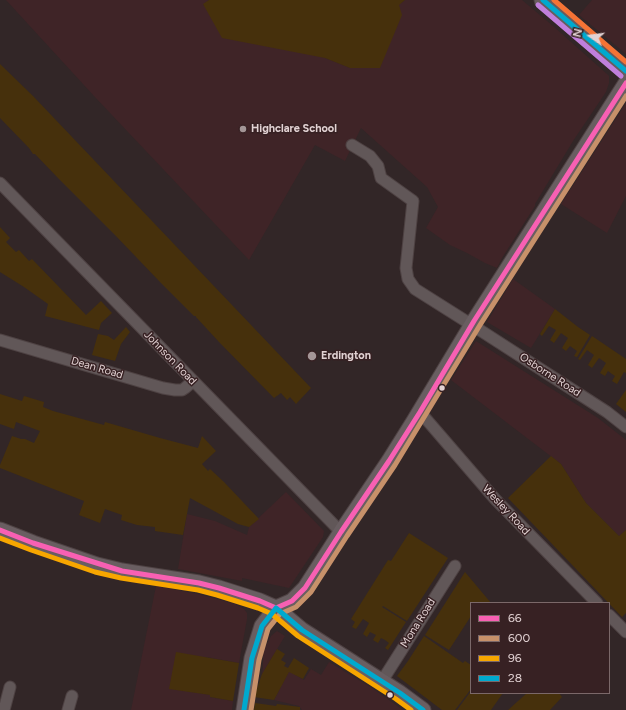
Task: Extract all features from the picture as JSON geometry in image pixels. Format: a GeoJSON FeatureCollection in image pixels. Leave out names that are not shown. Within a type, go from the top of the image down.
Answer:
{"type":"FeatureCollection","features":[{"type":"Feature","properties":{"kind":"main road"},"geometry":{"type":"LineString","coordinates":[[542,0],[626,72]]}},
{"type":"Feature","properties":{"kind":"main road"},"geometry":{"type":"LineString","coordinates":[[244,710],[252,658],[262,626],[276,608],[292,601],[306,588],[420,412],[472,325],[626,82]]}},
{"type":"Feature","properties":{"kind":"main road"},"geometry":{"type":"LineString","coordinates":[[0,530],[96,565],[122,571],[192,582],[219,588],[260,601],[276,608],[302,630],[382,681],[423,710]]}},
{"type":"Feature","properties":{"kind":"street","name":"Osborne Road"},"geometry":{"type":"LineString","coordinates":[[352,145],[370,156],[378,166],[381,178],[413,202],[406,268],[408,279],[415,290],[607,412],[626,427]]}},
{"type":"Feature","properties":{"kind":"street","name":"Johnson Road"},"geometry":{"type":"LineString","coordinates":[[0,183],[341,532]]}},
{"type":"Feature","properties":{"kind":"street","name":"Dean Road"},"geometry":{"type":"LineString","coordinates":[[0,340],[163,388],[182,390],[193,381]]}},
{"type":"Feature","properties":{"kind":"street","name":"Wesley Road"},"geometry":{"type":"LineString","coordinates":[[420,412],[495,500],[596,602]]}},
{"type":"Feature","properties":{"kind":"street","name":"Mona Road"},"geometry":{"type":"LineString","coordinates":[[382,681],[455,566]]}},
{"type":"Feature","properties":{"kind":"street"},"geometry":{"type":"LineString","coordinates":[[614,620],[626,632]]}},
{"type":"Feature","properties":{"kind":"street"},"geometry":{"type":"LineString","coordinates":[[4,710],[10,686]]}},
{"type":"Feature","properties":{"kind":"street"},"geometry":{"type":"LineString","coordinates":[[68,710],[72,696]]}},
{"type":"Feature","properties":{"kind":"shaded area","name":"Highclare School"},"geometry":{"type":"Polygon","coordinates":[[[6,0],[209,0],[203,5],[350,68],[398,5],[405,0],[522,0],[607,74],[609,76],[609,83],[606,92],[573,141],[497,268],[450,245],[426,228],[438,207],[427,187],[361,128],[345,161],[315,145],[249,260],[94,96],[6,0]]]}},
{"type":"Feature","properties":{"kind":"shaded area"},"geometry":{"type":"Polygon","coordinates":[[[209,0],[405,0],[399,5],[402,15],[380,68],[350,68],[325,58],[222,38],[203,4],[209,0]]]}},
{"type":"Feature","properties":{"kind":"shaded area"},"geometry":{"type":"Polygon","coordinates":[[[592,0],[626,0],[626,54],[579,15],[592,0]]]}},
{"type":"Feature","properties":{"kind":"shaded area"},"geometry":{"type":"Polygon","coordinates":[[[0,64],[33,96],[311,388],[296,404],[290,397],[287,400],[281,393],[274,398],[219,342],[196,316],[194,316],[160,282],[35,154],[33,154],[0,118],[0,64]]]}},
{"type":"Feature","properties":{"kind":"shaded area"},"geometry":{"type":"Polygon","coordinates":[[[626,103],[626,196],[607,233],[561,204],[626,103]]]}},
{"type":"Feature","properties":{"kind":"shaded area"},"geometry":{"type":"Polygon","coordinates":[[[0,227],[10,238],[6,242],[16,252],[19,250],[29,261],[32,259],[86,315],[101,301],[112,313],[101,323],[99,330],[45,316],[48,304],[0,272],[0,227]]]}},
{"type":"Feature","properties":{"kind":"shaded area"},"geometry":{"type":"Polygon","coordinates":[[[513,279],[555,309],[531,348],[487,322],[513,279]]]}},
{"type":"Feature","properties":{"kind":"shaded area"},"geometry":{"type":"Polygon","coordinates":[[[555,309],[590,335],[577,357],[574,356],[577,351],[570,346],[566,351],[562,348],[568,338],[561,333],[554,343],[550,340],[556,330],[549,326],[542,336],[540,334],[555,309]]]}},
{"type":"Feature","properties":{"kind":"shaded area"},"geometry":{"type":"Polygon","coordinates":[[[126,327],[130,332],[121,344],[115,361],[92,355],[98,334],[108,336],[114,340],[126,327]]]}},
{"type":"Feature","properties":{"kind":"shaded area"},"geometry":{"type":"Polygon","coordinates":[[[592,336],[626,359],[626,373],[624,372],[617,384],[612,381],[615,376],[608,371],[605,376],[600,373],[606,363],[599,358],[592,368],[588,365],[594,355],[587,350],[580,360],[578,359],[592,336]]]}},
{"type":"Feature","properties":{"kind":"shaded area"},"geometry":{"type":"Polygon","coordinates":[[[476,341],[598,418],[626,440],[626,530],[619,536],[586,503],[561,464],[451,380],[476,341]]]}},
{"type":"Feature","properties":{"kind":"shaded area"},"geometry":{"type":"Polygon","coordinates":[[[626,390],[626,412],[616,404],[626,390]]]}},
{"type":"Feature","properties":{"kind":"shaded area"},"geometry":{"type":"Polygon","coordinates":[[[0,394],[22,401],[24,396],[44,402],[43,407],[53,411],[104,425],[105,422],[198,448],[202,436],[216,451],[202,464],[208,471],[210,469],[224,482],[259,519],[249,527],[238,524],[190,498],[183,535],[155,531],[155,527],[137,525],[121,520],[122,515],[105,509],[100,523],[79,515],[84,501],[0,468],[12,436],[34,443],[40,431],[16,422],[14,429],[0,424],[0,394]]]}},
{"type":"Feature","properties":{"kind":"shaded area"},"geometry":{"type":"Polygon","coordinates":[[[551,456],[561,464],[586,503],[619,536],[626,530],[626,613],[622,617],[610,604],[610,602],[608,602],[508,498],[551,456]]]}},
{"type":"Feature","properties":{"kind":"shaded area"},"geometry":{"type":"Polygon","coordinates":[[[286,492],[324,531],[323,537],[289,588],[242,578],[242,581],[178,569],[187,514],[215,521],[247,535],[249,527],[286,492]]]}},
{"type":"Feature","properties":{"kind":"shaded area"},"geometry":{"type":"Polygon","coordinates":[[[409,533],[448,558],[407,621],[383,606],[382,607],[406,622],[388,650],[385,648],[389,643],[385,640],[381,638],[378,643],[373,640],[376,635],[370,632],[367,637],[363,634],[369,623],[363,619],[356,629],[352,627],[355,622],[351,619],[388,560],[391,561],[409,533]]]}},
{"type":"Feature","properties":{"kind":"shaded area"},"geometry":{"type":"Polygon","coordinates":[[[465,572],[490,602],[470,602],[470,618],[449,650],[425,635],[465,572]]]}},
{"type":"Feature","properties":{"kind":"shaded area"},"geometry":{"type":"Polygon","coordinates":[[[156,586],[198,594],[235,604],[244,609],[247,613],[239,663],[206,657],[169,688],[210,695],[210,697],[233,701],[232,710],[131,710],[156,586]]]}},
{"type":"Feature","properties":{"kind":"shaded area"},"geometry":{"type":"Polygon","coordinates":[[[277,631],[285,636],[262,674],[263,651],[271,636],[277,631]]]}},
{"type":"Feature","properties":{"kind":"shaded area"},"geometry":{"type":"Polygon","coordinates":[[[424,636],[463,663],[465,661],[470,664],[470,690],[455,710],[442,710],[397,676],[424,636]]]}},
{"type":"Feature","properties":{"kind":"shaded area"},"geometry":{"type":"Polygon","coordinates":[[[277,649],[285,654],[281,660],[286,663],[284,666],[288,668],[294,658],[309,668],[303,679],[289,672],[274,700],[254,697],[262,674],[277,649]]]}},
{"type":"Feature","properties":{"kind":"shaded area"},"geometry":{"type":"Polygon","coordinates":[[[176,652],[239,663],[233,701],[210,697],[210,695],[169,689],[176,652]]]}},
{"type":"Feature","properties":{"kind":"shaded area"},"geometry":{"type":"Polygon","coordinates":[[[329,662],[372,688],[403,710],[302,710],[299,706],[274,700],[289,671],[304,680],[311,669],[321,675],[329,662]]]}},
{"type":"Feature","properties":{"kind":"shaded area"},"geometry":{"type":"Polygon","coordinates":[[[470,692],[470,694],[502,694],[491,710],[457,710],[470,692]]]}},
{"type":"Feature","properties":{"kind":"shaded area"},"geometry":{"type":"Polygon","coordinates":[[[526,694],[560,694],[562,697],[550,710],[508,710],[526,694]]]}},
{"type":"Feature","properties":{"kind":"shaded area"},"geometry":{"type":"Polygon","coordinates":[[[255,703],[300,707],[300,710],[254,710],[255,703]]]}},
{"type":"Feature","properties":{"kind":"transit line","name":"28"},"geometry":{"type":"LineString","coordinates":[[543,0],[626,71]]}},
{"type":"Feature","properties":{"kind":"transit line"},"geometry":{"type":"LineString","coordinates":[[554,0],[626,62]]}},
{"type":"Feature","properties":{"kind":"transit line"},"geometry":{"type":"LineString","coordinates":[[538,5],[621,76]]}},
{"type":"Feature","properties":{"kind":"transit line","name":"66"},"geometry":{"type":"LineString","coordinates":[[0,530],[33,543],[122,571],[199,583],[260,601],[276,608],[292,601],[305,588],[389,461],[474,321],[626,83]]}},
{"type":"Feature","properties":{"kind":"transit line","name":"600"},"geometry":{"type":"LineString","coordinates":[[251,710],[259,660],[268,629],[280,614],[296,607],[311,592],[395,465],[480,325],[626,96]]}},
{"type":"Feature","properties":{"kind":"transit line","name":"96"},"geometry":{"type":"LineString","coordinates":[[0,538],[95,572],[121,578],[198,590],[258,608],[272,614],[298,636],[411,710]]}},
{"type":"Feature","properties":{"kind":"transit line","name":"28"},"geometry":{"type":"LineString","coordinates":[[244,710],[252,658],[262,626],[276,608],[302,630],[400,693],[423,710]]}},
{"type":"Feature","properties":{"kind":"place","name":"Highclare School"},"geometry":{"type":"Point","coordinates":[243,129]}},
{"type":"Feature","properties":{"kind":"place","name":"Erdington"},"geometry":{"type":"Point","coordinates":[312,356]}}]}
